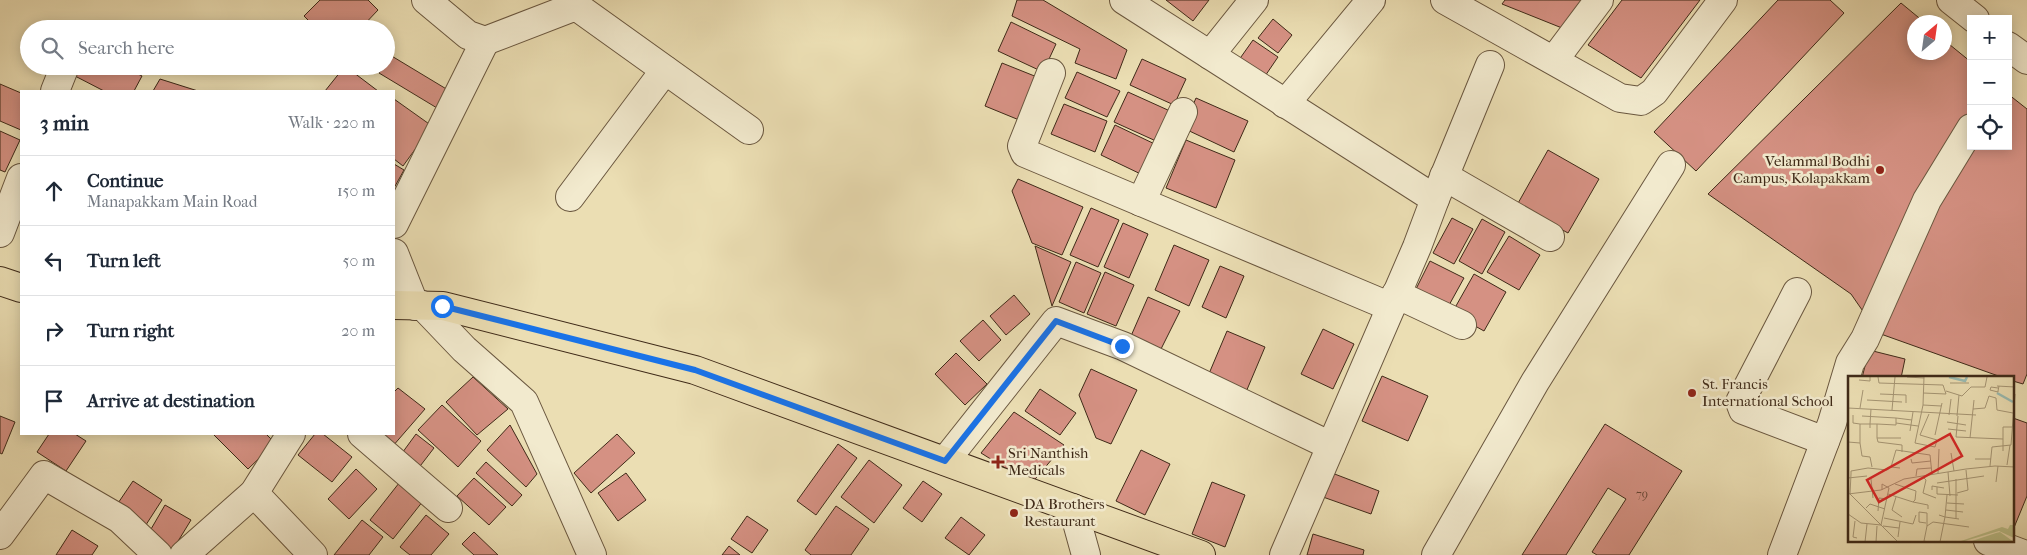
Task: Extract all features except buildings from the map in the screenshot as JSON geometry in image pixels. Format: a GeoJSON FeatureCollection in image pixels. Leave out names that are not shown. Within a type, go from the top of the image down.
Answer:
{"type":"FeatureCollection","features":[{"type":"Feature","properties":{"kind":"main road"},"geometry":{"type":"LineString","coordinates":[[0,280],[20,288]]}},
{"type":"Feature","properties":{"kind":"main road"},"geometry":{"type":"LineString","coordinates":[[410,305],[442,306],[695,370],[1201,555]]}},
{"type":"Feature","properties":{"kind":"street"},"geometry":{"type":"LineString","coordinates":[[426,0],[468,35],[485,41],[579,3],[665,70],[749,130]]}},
{"type":"Feature","properties":{"kind":"street"},"geometry":{"type":"LineString","coordinates":[[1210,55],[1254,0]]}},
{"type":"Feature","properties":{"kind":"street"},"geometry":{"type":"LineString","coordinates":[[1285,104],[1371,0]]}},
{"type":"Feature","properties":{"kind":"street"},"geometry":{"type":"LineString","coordinates":[[1445,0],[1487,9],[1554,60],[1620,98],[1641,101],[1654,92],[1723,0]]}},
{"type":"Feature","properties":{"kind":"street"},"geometry":{"type":"LineString","coordinates":[[1554,60],[1599,0]]}},
{"type":"Feature","properties":{"kind":"street"},"geometry":{"type":"LineString","coordinates":[[1951,0],[1970,15]]}},
{"type":"Feature","properties":{"kind":"street"},"geometry":{"type":"LineString","coordinates":[[1131,2],[1285,104],[1440,187],[1550,237]]}},
{"type":"Feature","properties":{"kind":"street"},"geometry":{"type":"LineString","coordinates":[[395,222],[485,41]]}},
{"type":"Feature","properties":{"kind":"street"},"geometry":{"type":"LineString","coordinates":[[1284,555],[1393,300],[1490,65]]}},
{"type":"Feature","properties":{"kind":"street"},"geometry":{"type":"LineString","coordinates":[[570,197],[665,70]]}},
{"type":"Feature","properties":{"kind":"street"},"geometry":{"type":"LineString","coordinates":[[1051,72],[1022,146],[1023,150],[1029,155],[1141,202],[1462,325]]}},
{"type":"Feature","properties":{"kind":"street"},"geometry":{"type":"LineString","coordinates":[[55,90],[61,75]]}},
{"type":"Feature","properties":{"kind":"street"},"geometry":{"type":"LineString","coordinates":[[1141,202],[1183,112]]}},
{"type":"Feature","properties":{"kind":"street"},"geometry":{"type":"LineString","coordinates":[[1782,555],[1825,441],[1850,363],[1865,339],[1892,273],[1927,200],[1967,135]]}},
{"type":"Feature","properties":{"kind":"street"},"geometry":{"type":"LineString","coordinates":[[1436,555],[1536,382],[1672,165]]}},
{"type":"Feature","properties":{"kind":"street"},"geometry":{"type":"LineString","coordinates":[[0,233],[20,181]]}},
{"type":"Feature","properties":{"kind":"street"},"geometry":{"type":"LineString","coordinates":[[395,256],[410,305],[464,348],[524,402],[591,555]]}},
{"type":"Feature","properties":{"kind":"street"},"geometry":{"type":"LineString","coordinates":[[1797,292],[1740,402],[1743,410],[1825,441]]}},
{"type":"Feature","properties":{"kind":"street"},"geometry":{"type":"LineString","coordinates":[[945,461],[1056,321],[1122,346],[1331,446]]}},
{"type":"Feature","properties":{"kind":"street"},"geometry":{"type":"LineString","coordinates":[[184,555],[254,493],[290,435]]}},
{"type":"Feature","properties":{"kind":"street"},"geometry":{"type":"LineString","coordinates":[[363,435],[448,508]]}},
{"type":"Feature","properties":{"kind":"street"},"geometry":{"type":"LineString","coordinates":[[0,535],[44,475],[120,519],[158,555]]}},
{"type":"Feature","properties":{"kind":"street"},"geometry":{"type":"LineString","coordinates":[[254,493],[313,555]]}},
{"type":"Feature","properties":{"kind":"street"},"geometry":{"type":"LineString","coordinates":[[1073,508],[1086,555]]}},
{"type":"Feature","properties":{"kind":"street"},"geometry":{"type":"LineString","coordinates":[[1991,542],[2026,555]]}},
{"type":"Feature","properties":{"kind":"place","name":"Velammal Bodhi Campus, Kolapakkam"},"geometry":{"type":"Point","coordinates":[1880,170]}},
{"type":"Feature","properties":{"kind":"place","name":"St. Francis International School"},"geometry":{"type":"Point","coordinates":[1692,393]}},
{"type":"Feature","properties":{"kind":"place","name":"Sri Nanthish Medicals"},"geometry":{"type":"Point","coordinates":[998,462]}},
{"type":"Feature","properties":{"kind":"place","name":"DA Brothers Restaurant"},"geometry":{"type":"Point","coordinates":[1014,513]}},
{"type":"Feature","properties":{"kind":"route"},"geometry":{"type":"LineString","coordinates":[[442,306],[695,370],[945,461],[1056,321],[1122,346]]}}]}
